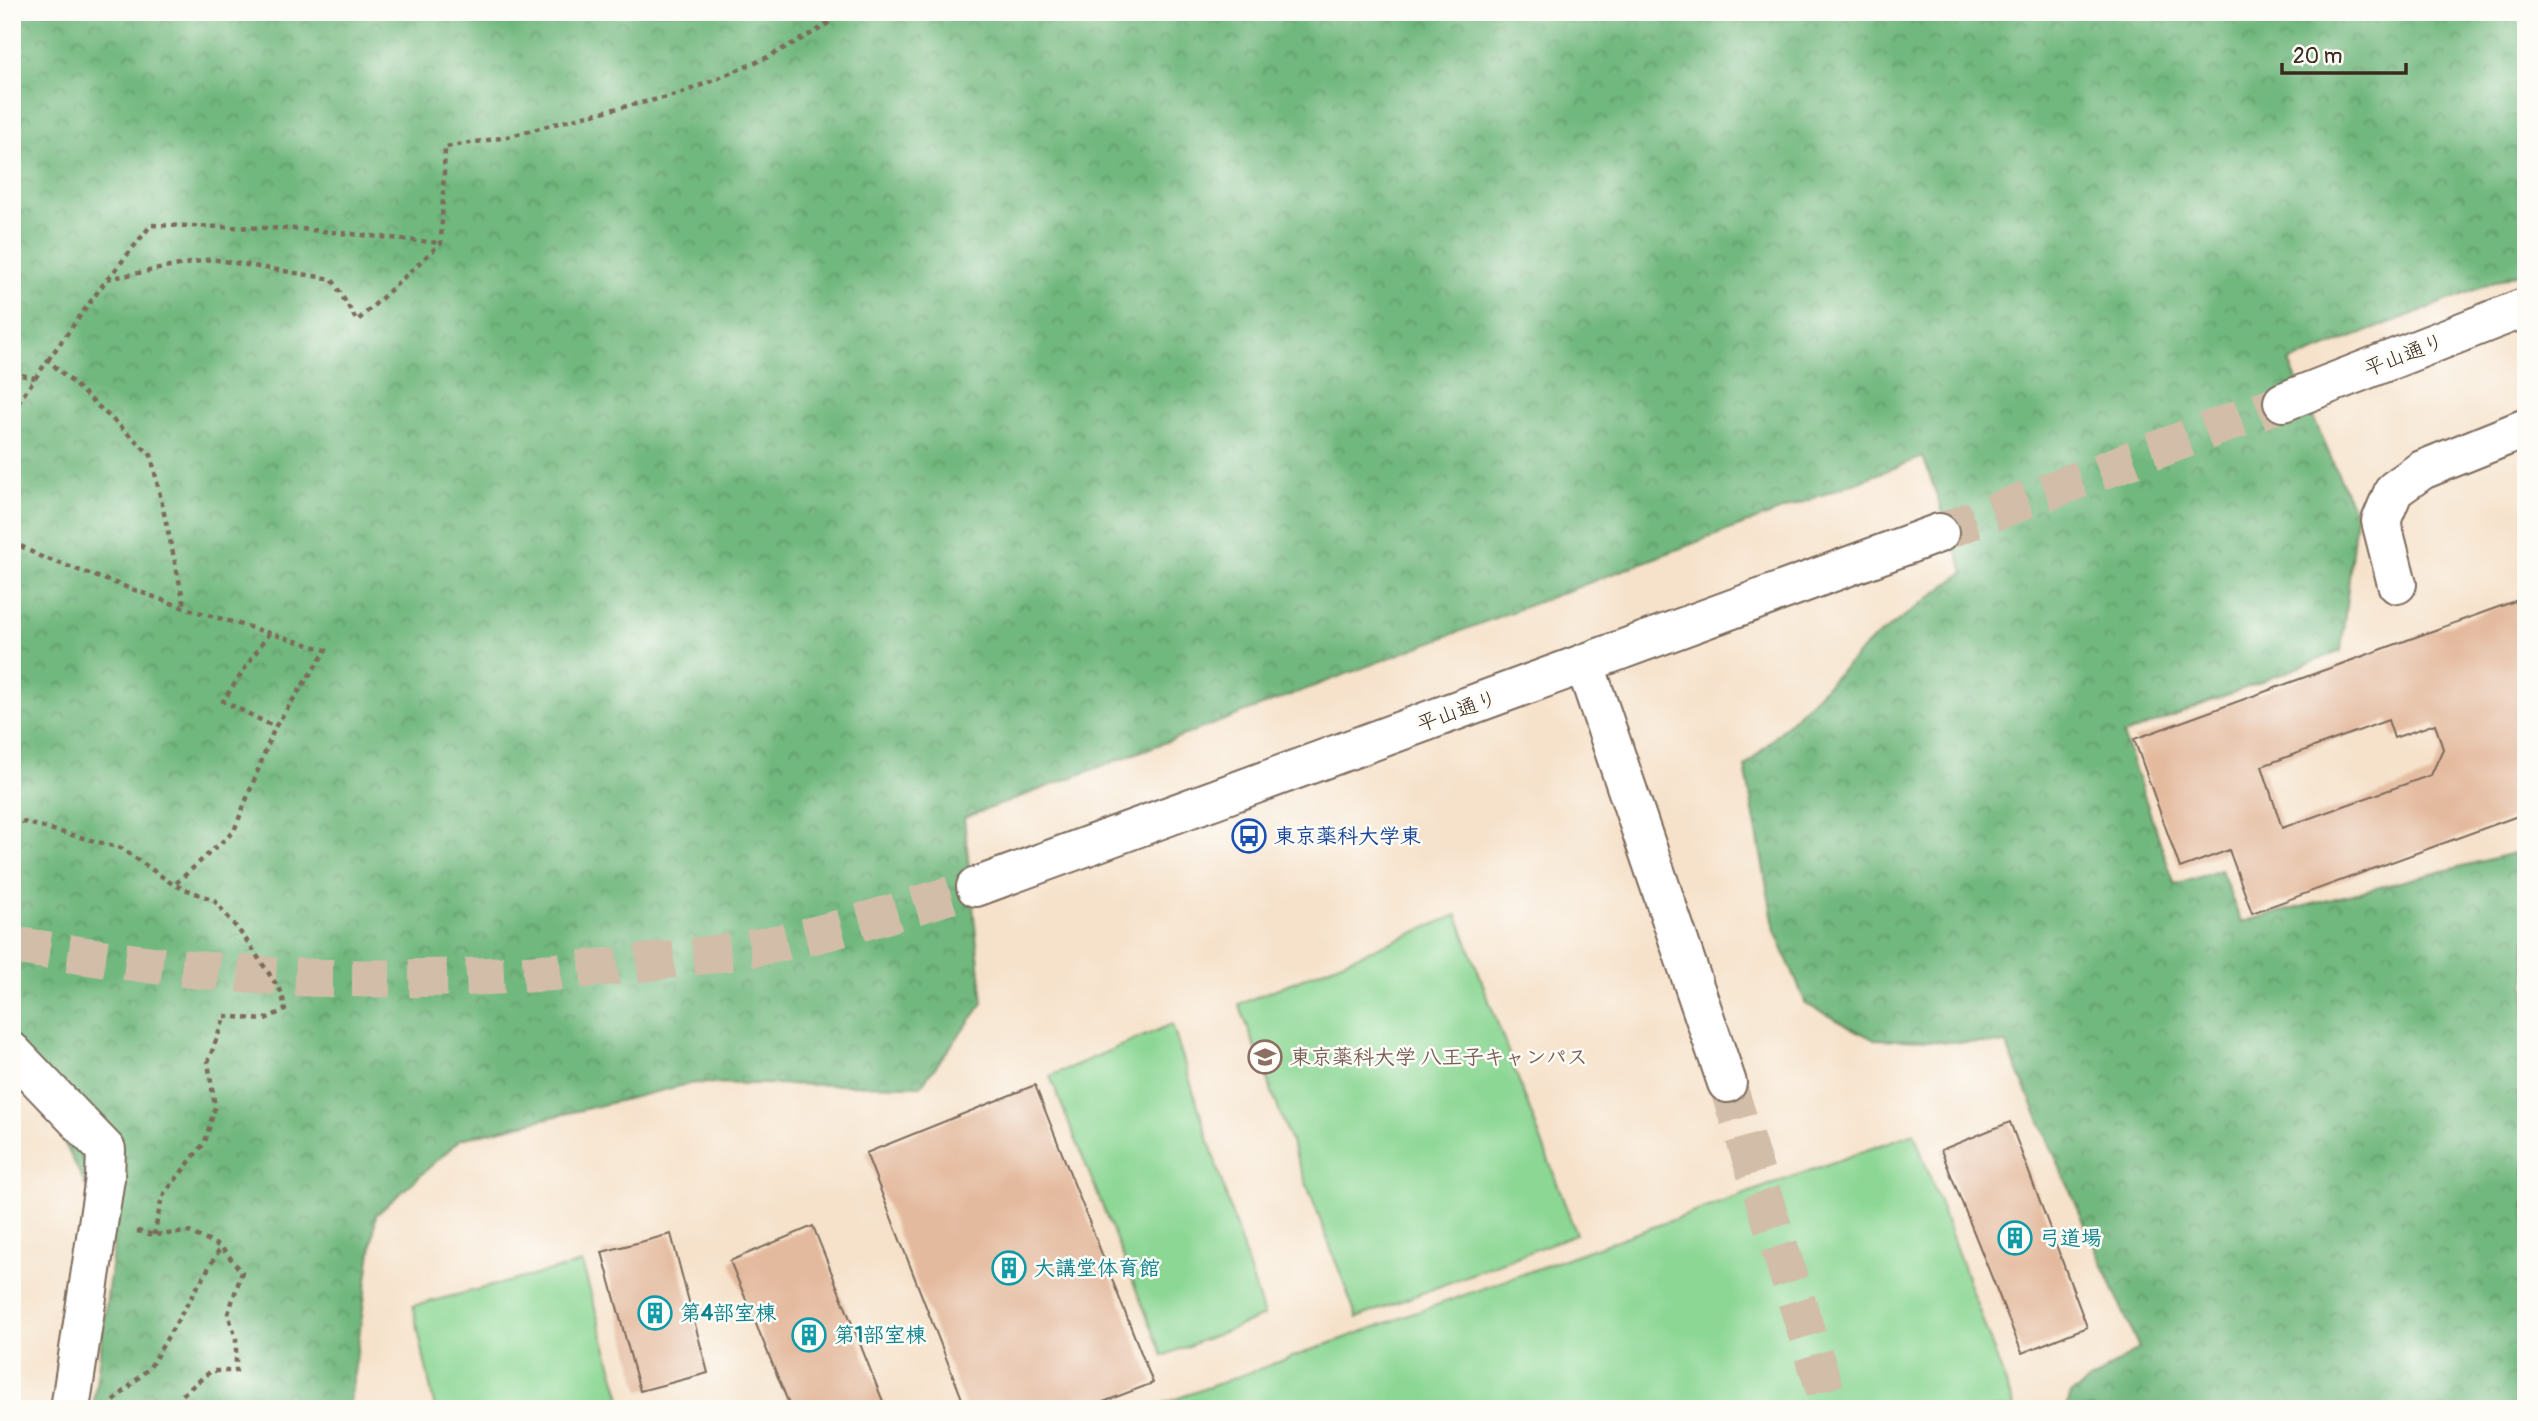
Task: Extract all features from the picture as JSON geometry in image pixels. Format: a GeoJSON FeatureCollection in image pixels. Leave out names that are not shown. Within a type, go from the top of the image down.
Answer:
{"type":"FeatureCollection","features":[{"type":"Feature","properties":{"kind":"main road","name":"平山通り"},"geometry":{"type":"LineString","coordinates":[[2283,402],[2526,307]]}},
{"type":"Feature","properties":{"kind":"main road"},"geometry":{"type":"LineString","coordinates":[[2397,584],[2381,521],[2394,490],[2422,470],[2526,428]]}},
{"type":"Feature","properties":{"kind":"main road","name":"平山通り"},"geometry":{"type":"LineString","coordinates":[[976,887],[1938,533]]}},
{"type":"Feature","properties":{"kind":"main road"},"geometry":{"type":"LineString","coordinates":[[1585,665],[1727,1083]]}},
{"type":"Feature","properties":{"kind":"main road"},"geometry":{"type":"LineString","coordinates":[[12,1052],[106,1150],[105,1178],[70,1409]]}},
{"type":"Feature","properties":{"kind":"path"},"geometry":{"type":"LineString","coordinates":[[107,279],[211,259],[332,279],[357,321],[441,243],[444,147],[507,137],[680,94],[765,59],[818,30],[844,12]]}},
{"type":"Feature","properties":{"kind":"path"},"geometry":{"type":"LineString","coordinates":[[12,411],[107,279],[151,225],[301,229],[441,243]]}},
{"type":"Feature","properties":{"kind":"path"},"geometry":{"type":"LineString","coordinates":[[48,360],[151,455],[185,608]]}},
{"type":"Feature","properties":{"kind":"path"},"geometry":{"type":"LineString","coordinates":[[12,373],[35,378]]}},
{"type":"Feature","properties":{"kind":"path"},"geometry":{"type":"LineString","coordinates":[[12,541],[39,556],[185,608],[326,650],[275,727],[234,831],[174,885]]}},
{"type":"Feature","properties":{"kind":"path"},"geometry":{"type":"LineString","coordinates":[[269,633],[223,701],[275,727]]}},
{"type":"Feature","properties":{"kind":"path"},"geometry":{"type":"LineString","coordinates":[[12,819],[121,848],[174,885],[214,900],[245,938],[282,993],[285,1010],[263,1020],[225,1016],[208,1062],[215,1107],[205,1142],[162,1197],[154,1235]]}},
{"type":"Feature","properties":{"kind":"path"},"geometry":{"type":"LineString","coordinates":[[98,1226],[112,1226],[154,1235],[189,1233],[221,1247],[242,1272],[228,1314],[236,1338],[236,1371],[211,1371],[181,1395],[180,1409]]}},
{"type":"Feature","properties":{"kind":"path"},"geometry":{"type":"LineString","coordinates":[[106,1409],[150,1367],[221,1247]]}},
{"type":"Feature","properties":{"kind":"green space"},"geometry":{"type":"Polygon","coordinates":[[[12,12],[2526,12],[2526,270],[2289,362],[2356,515],[2341,651],[2123,735],[2175,885],[2221,870],[2241,922],[2526,850],[2526,1409],[2066,1409],[2071,1394],[2139,1348],[2006,1044],[1873,1039],[1806,1004],[1775,931],[1745,767],[1871,641],[1964,572],[1923,457],[964,818],[983,1003],[921,1086],[693,1083],[461,1139],[376,1215],[349,1409],[93,1409],[114,1243],[36,1085],[12,1068],[12,12]]]}},
{"type":"Feature","properties":{"kind":"green space"},"geometry":{"type":"Polygon","coordinates":[[[1457,915],[1576,1234],[1357,1318],[1239,1004],[1457,915]]]}},
{"type":"Feature","properties":{"kind":"green space"},"geometry":{"type":"Polygon","coordinates":[[[1172,1024],[1264,1316],[1163,1356],[1050,1076],[1172,1024]]]}},
{"type":"Feature","properties":{"kind":"green space"},"geometry":{"type":"Polygon","coordinates":[[[1914,1133],[2015,1409],[1148,1409],[1914,1133]]]}},
{"type":"Feature","properties":{"kind":"green space"},"geometry":{"type":"Polygon","coordinates":[[[582,1263],[624,1409],[435,1409],[413,1306],[582,1263]]]}},
{"type":"Feature","properties":{"kind":"building"},"geometry":{"type":"Polygon","coordinates":[[[2526,597],[2526,813],[2252,913],[2229,850],[2180,868],[2134,739],[2526,597]],[[2388,720],[2262,766],[2282,828],[2431,775],[2443,749],[2435,724],[2394,738],[2388,720]]]}},
{"type":"Feature","properties":{"kind":"building","name":"大講堂体育館"},"geometry":{"type":"Polygon","coordinates":[[[1035,1085],[1153,1383],[1085,1409],[966,1409],[866,1153],[1035,1085]]]}},
{"type":"Feature","properties":{"kind":"building","name":"弓道場"},"geometry":{"type":"Polygon","coordinates":[[[2010,1122],[2087,1327],[2022,1353],[1941,1150],[2010,1122]]]}},
{"type":"Feature","properties":{"kind":"building","name":"第1部室棟"},"geometry":{"type":"Polygon","coordinates":[[[813,1226],[886,1409],[791,1409],[730,1261],[813,1226]]]}},
{"type":"Feature","properties":{"kind":"building","name":"第4部室棟"},"geometry":{"type":"Polygon","coordinates":[[[671,1234],[708,1373],[640,1391],[602,1252],[671,1234]]]}},
{"type":"Feature","properties":{"kind":"tunnel"},"geometry":{"type":"LineString","coordinates":[[1939,533],[2283,402]]}},
{"type":"Feature","properties":{"kind":"tunnel"},"geometry":{"type":"LineString","coordinates":[[12,945],[253,975],[449,978],[526,974],[680,958],[778,943],[843,928],[976,887]]}},
{"type":"Feature","properties":{"kind":"tunnel"},"geometry":{"type":"LineString","coordinates":[[1727,1083],[1831,1409]]}},
{"type":"Feature","properties":{"kind":"place","name":"東京薬科大学東"},"geometry":{"type":"Point","coordinates":[1249,836]}},
{"type":"Feature","properties":{"kind":"place","name":"東京薬科大学 八王子キャンパス"},"geometry":{"type":"Point","coordinates":[1265,1057]}},
{"type":"Feature","properties":{"kind":"place","name":"弓道場"},"geometry":{"type":"Point","coordinates":[2015,1238]}},
{"type":"Feature","properties":{"kind":"place","name":"大講堂体育館"},"geometry":{"type":"Point","coordinates":[1009,1268]}},
{"type":"Feature","properties":{"kind":"place","name":"第4部室棟"},"geometry":{"type":"Point","coordinates":[655,1313]}},
{"type":"Feature","properties":{"kind":"place","name":"第1部室棟"},"geometry":{"type":"Point","coordinates":[809,1335]}}]}
